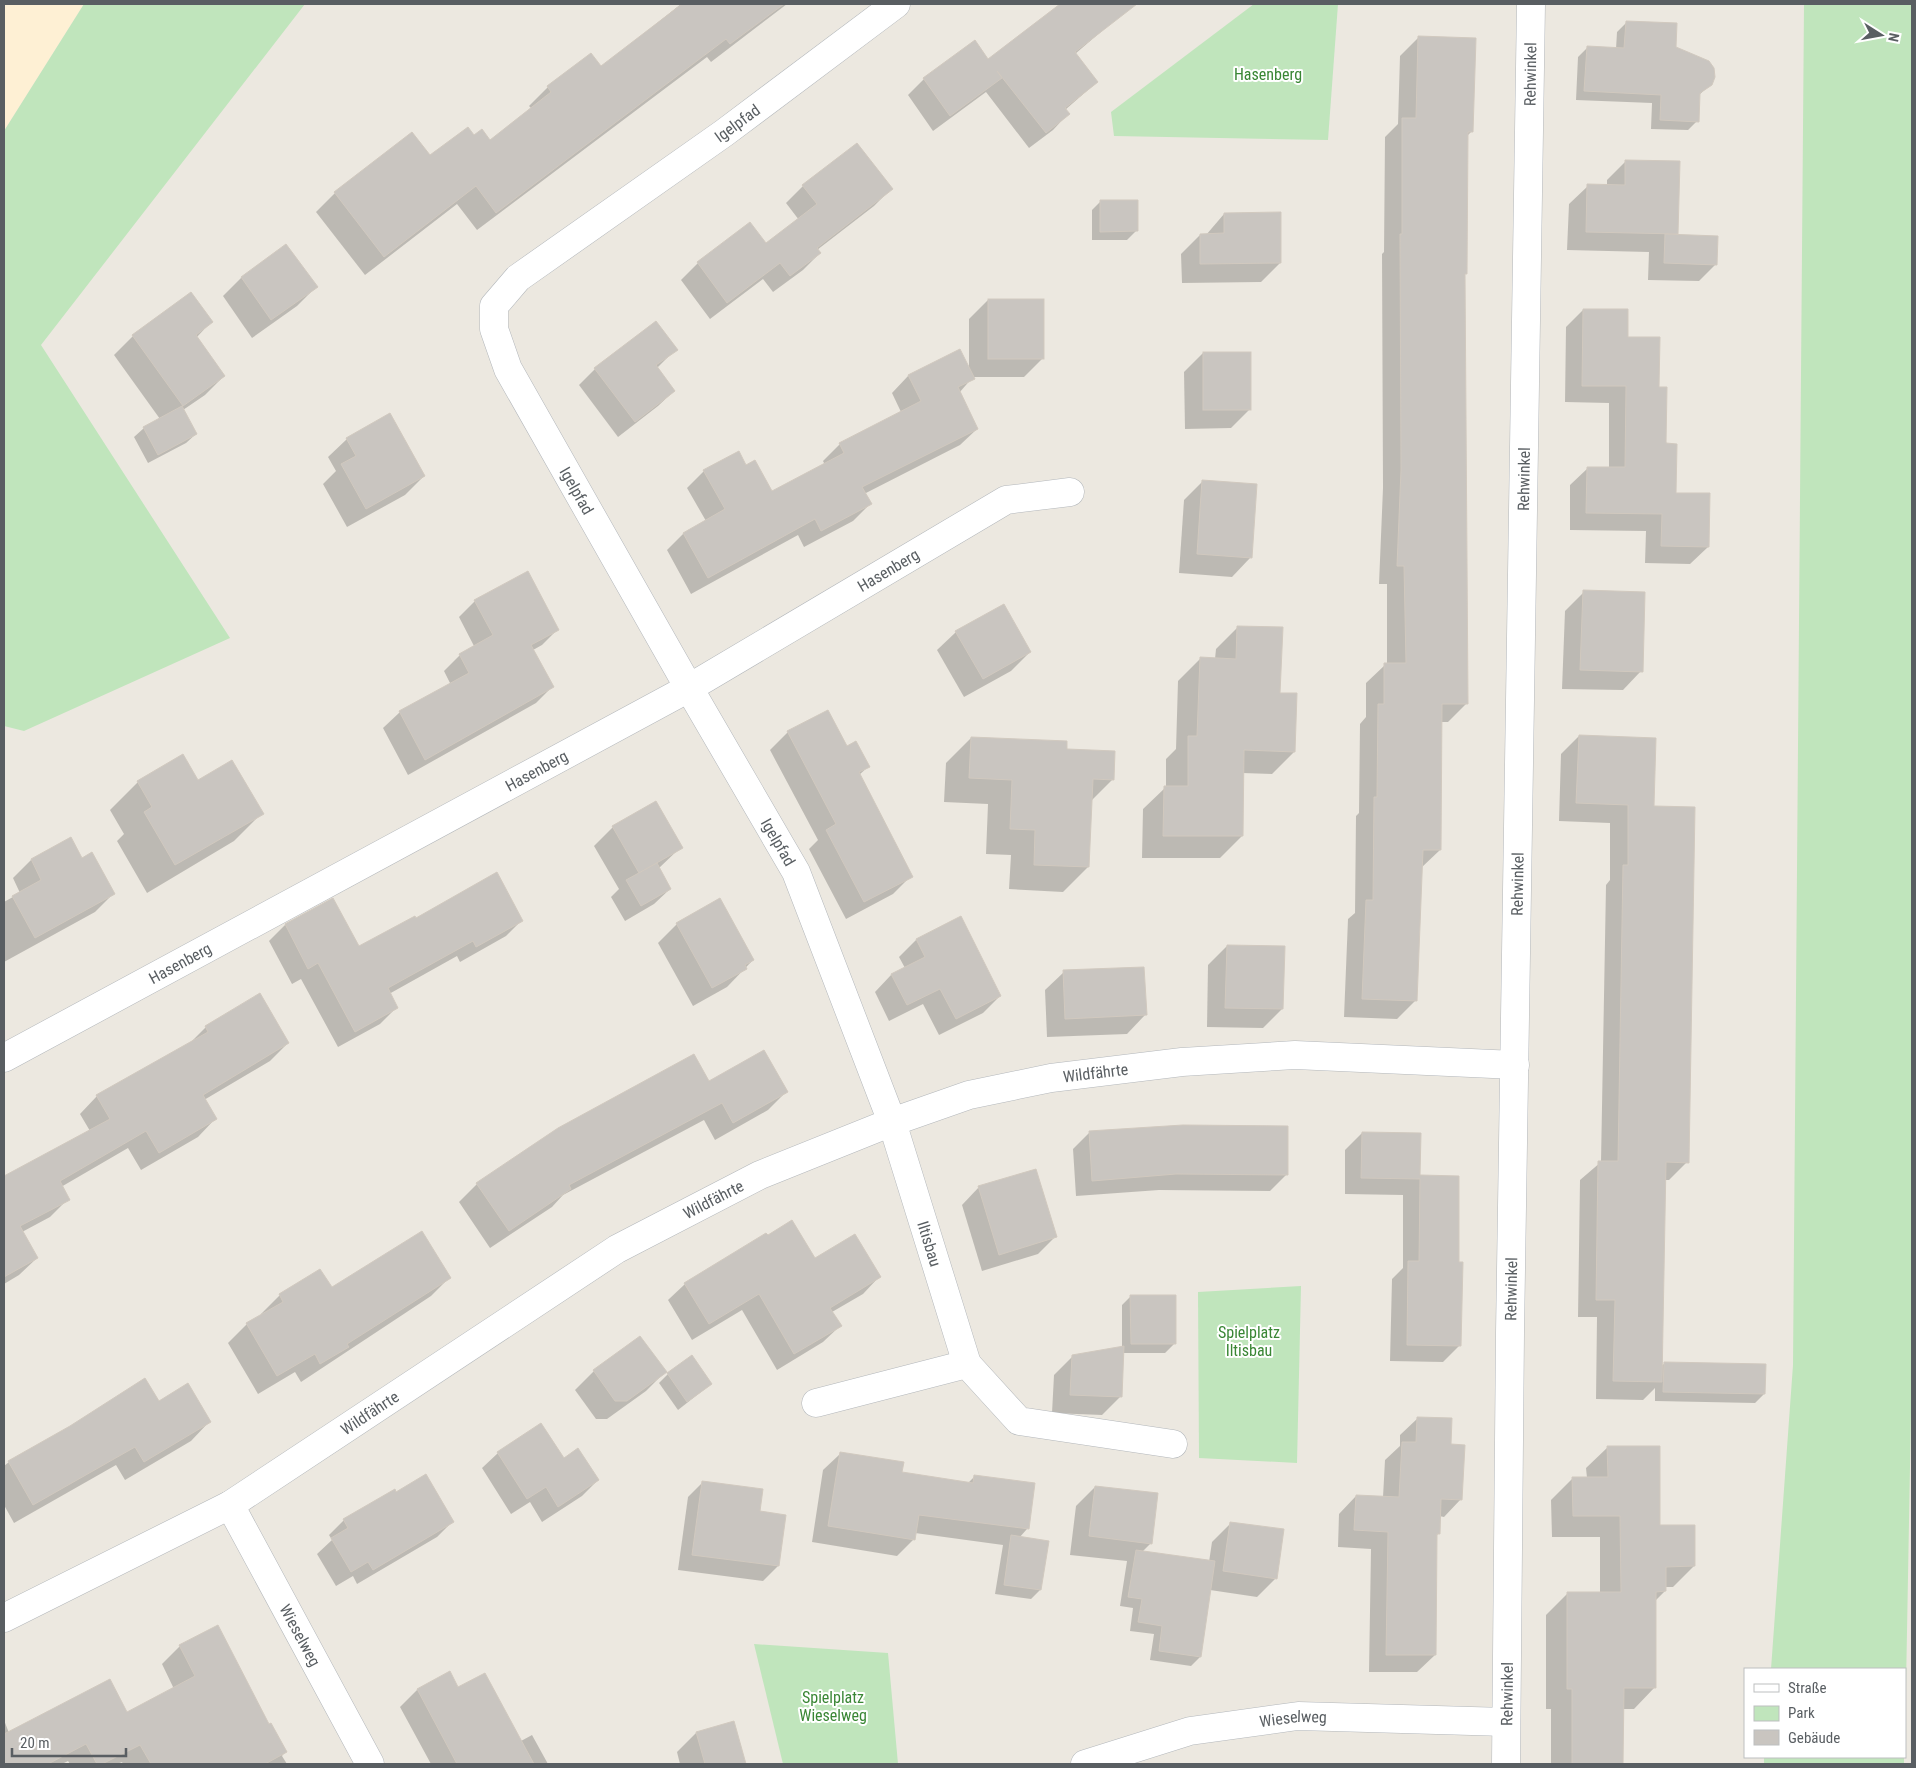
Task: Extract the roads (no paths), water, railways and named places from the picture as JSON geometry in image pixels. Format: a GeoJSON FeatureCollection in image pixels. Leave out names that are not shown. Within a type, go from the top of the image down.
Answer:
{"type":"FeatureCollection","features":[{"type":"Feature","properties":{"kind":"street","name":"Igelpfad"},"geometry":{"type":"LineString","coordinates":[[892,1122],[796,872],[508,370],[494,329],[494,306],[518,278],[724,133],[896,4]]}},
{"type":"Feature","properties":{"kind":"street","name":"Rehwinkel"},"geometry":{"type":"LineString","coordinates":[[1506,1764],[1530,4]]}},
{"type":"Feature","properties":{"kind":"street","name":"Hasenberg"},"geometry":{"type":"LineString","coordinates":[[4,1058],[689,688],[1006,500],[1070,492]]}},
{"type":"Feature","properties":{"kind":"street","name":"Wildfährte"},"geometry":{"type":"LineString","coordinates":[[4,1618],[230,1505],[617,1249],[760,1176],[892,1122],[969,1095],[1050,1078],[1182,1062],[1295,1055],[1515,1065]]}},
{"type":"Feature","properties":{"kind":"street","name":"Iltisbau"},"geometry":{"type":"LineString","coordinates":[[892,1122],[967,1364],[1019,1421],[1173,1444]]}},
{"type":"Feature","properties":{"kind":"street"},"geometry":{"type":"LineString","coordinates":[[816,1403],[967,1364]]}},
{"type":"Feature","properties":{"kind":"street","name":"Wieselweg"},"geometry":{"type":"LineString","coordinates":[[230,1505],[370,1764]]}},
{"type":"Feature","properties":{"kind":"street","name":"Wieselweg"},"geometry":{"type":"LineString","coordinates":[[1085,1764],[1190,1731],[1298,1716],[1506,1722]]}},
{"type":"Feature","properties":{"kind":"park label","name":"Spielplatz Iltisbau"},"geometry":{"type":"Point","coordinates":[1249,1341]}},
{"type":"Feature","properties":{"kind":"park label","name":"Spielplatz Wieselweg"},"geometry":{"type":"Point","coordinates":[833,1706]}}]}
